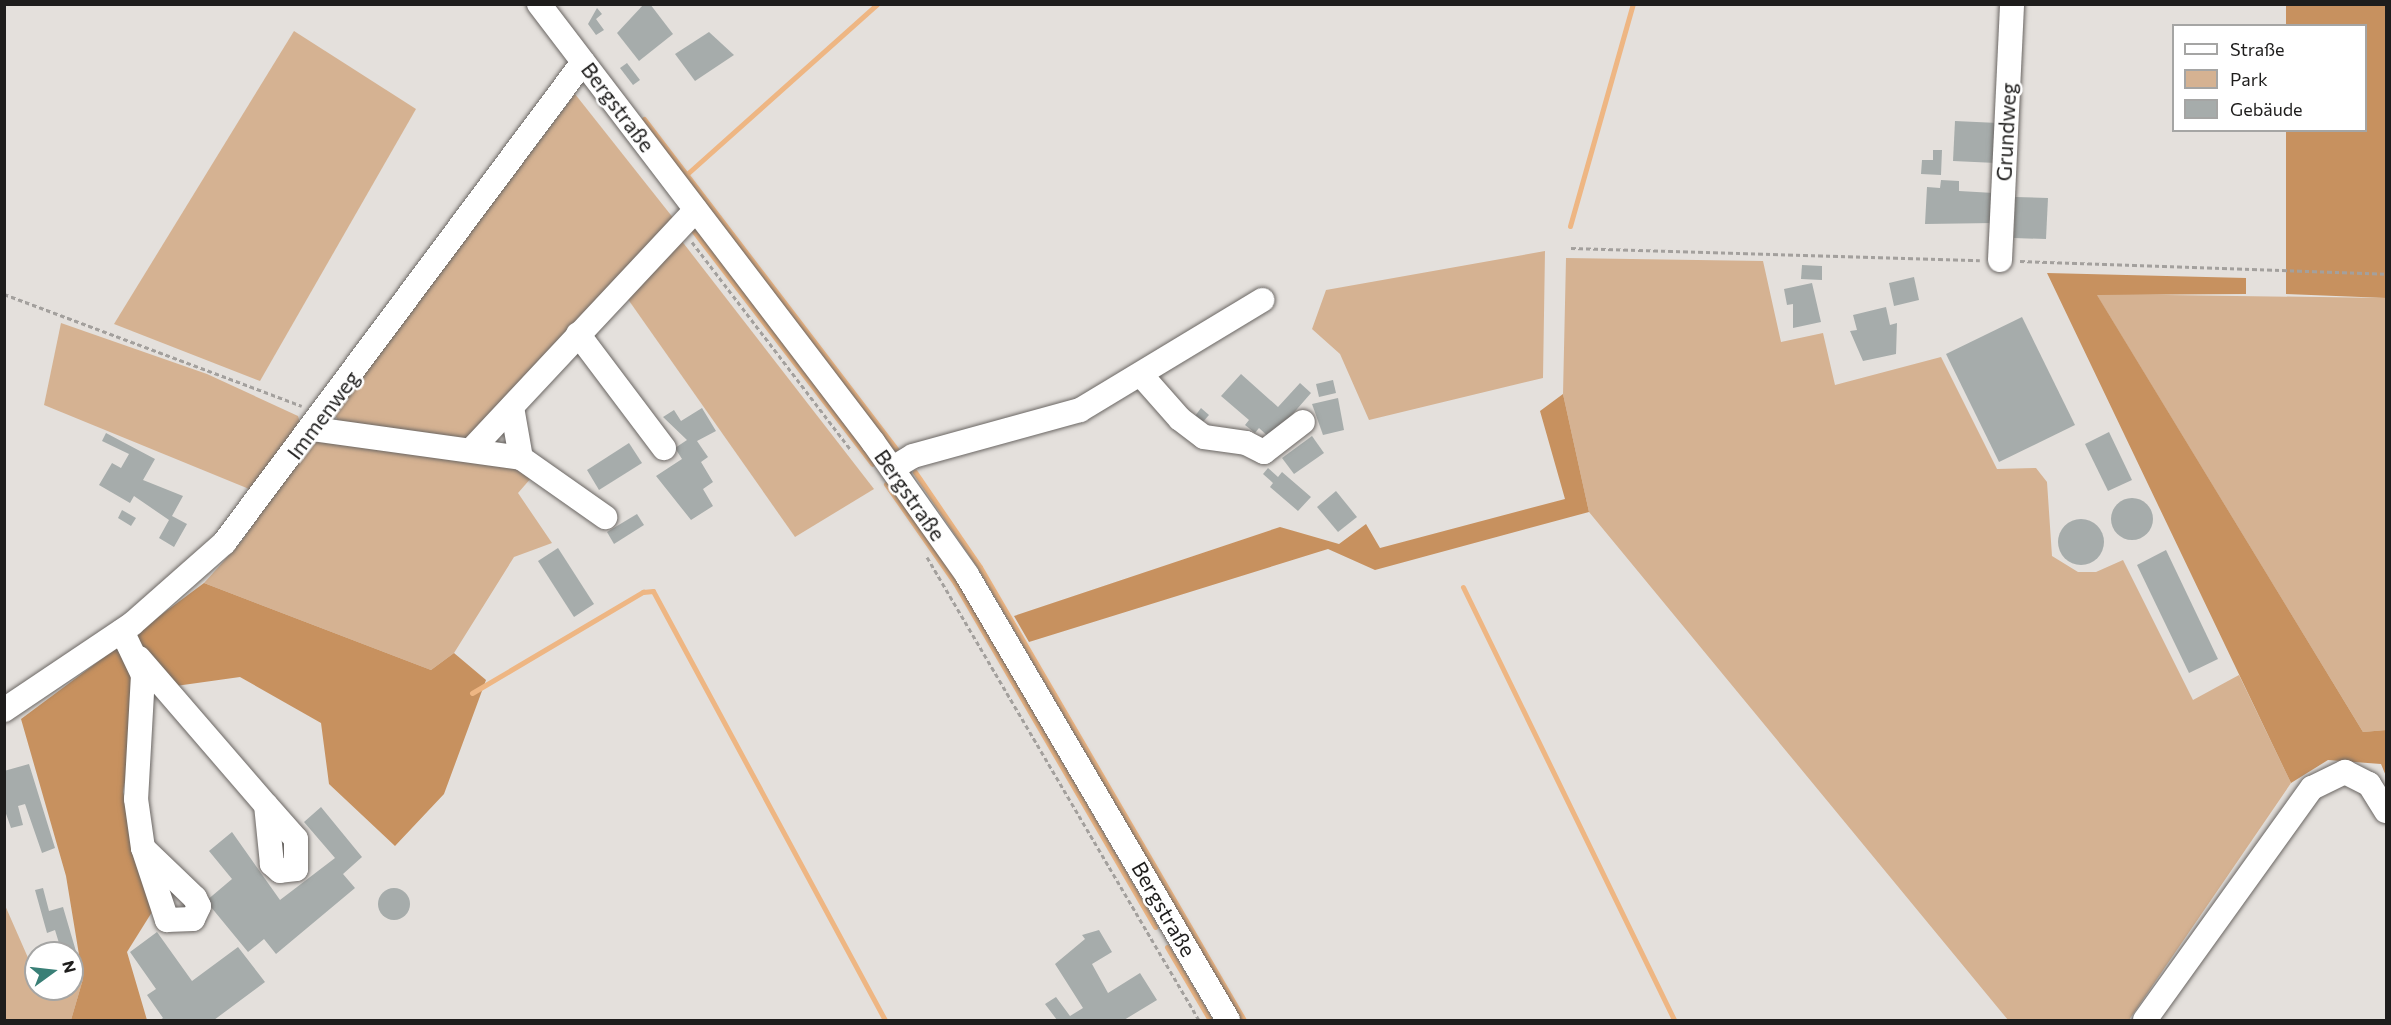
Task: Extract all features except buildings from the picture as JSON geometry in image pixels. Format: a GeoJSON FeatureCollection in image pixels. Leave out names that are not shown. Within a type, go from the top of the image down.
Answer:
{"type":"FeatureCollection","features":[{"type":"Feature","properties":{"kind":"street","name":"Bergstraße"},"geometry":{"type":"LineString","coordinates":[[539,4],[584,62],[689,217],[893,468],[967,575],[1228,1020]]}},
{"type":"Feature","properties":{"kind":"street","name":"Grundweg"},"geometry":{"type":"LineString","coordinates":[[2000,260],[2012,4]]}},
{"type":"Feature","properties":{"kind":"street","name":"Immenweg"},"geometry":{"type":"LineString","coordinates":[[4,710],[122,631],[224,543],[317,424],[584,62]]}},
{"type":"Feature","properties":{"kind":"street"},"geometry":{"type":"LineString","coordinates":[[473,448],[689,217]]}},
{"type":"Feature","properties":{"kind":"street"},"geometry":{"type":"LineString","coordinates":[[893,468],[913,456],[1070,413],[1142,376],[1262,300]]}},
{"type":"Feature","properties":{"kind":"street"},"geometry":{"type":"LineString","coordinates":[[578,334],[664,448]]}},
{"type":"Feature","properties":{"kind":"street"},"geometry":{"type":"LineString","coordinates":[[1142,376],[1180,419],[1204,437],[1246,442],[1264,452],[1304,422]]}},
{"type":"Feature","properties":{"kind":"street"},"geometry":{"type":"LineString","coordinates":[[512,407],[521,458]]}},
{"type":"Feature","properties":{"kind":"street"},"geometry":{"type":"LineString","coordinates":[[317,424],[473,448],[521,458],[605,517]]}},
{"type":"Feature","properties":{"kind":"street"},"geometry":{"type":"LineString","coordinates":[[122,631],[139,658],[266,805]]}},
{"type":"Feature","properties":{"kind":"street"},"geometry":{"type":"LineString","coordinates":[[139,658],[143,681],[136,799],[143,848]]}},
{"type":"Feature","properties":{"kind":"street"},"geometry":{"type":"LineString","coordinates":[[2145,1020],[2312,788],[2345,772],[2369,784],[2386,811]]}},
{"type":"Feature","properties":{"kind":"path"},"geometry":{"type":"LineString","coordinates":[[689,217],[853,453]]}},
{"type":"Feature","properties":{"kind":"path"},"geometry":{"type":"LineString","coordinates":[[4,294],[317,424]]}},
{"type":"Feature","properties":{"kind":"path"},"geometry":{"type":"LineString","coordinates":[[922,550],[1199,1020]]}},
{"type":"Feature","properties":{"kind":"green space"},"geometry":{"type":"Polygon","coordinates":[[[294,31],[416,109],[260,381],[114,324],[294,31]]]}},
{"type":"Feature","properties":{"kind":"green space"},"geometry":{"type":"Polygon","coordinates":[[[575,94],[674,219],[474,435],[460,441],[339,424],[334,412],[575,94]]]}},
{"type":"Feature","properties":{"kind":"green space"},"geometry":{"type":"Polygon","coordinates":[[[681,240],[874,489],[795,537],[625,295],[681,240]]]}},
{"type":"Feature","properties":{"kind":"green space"},"geometry":{"type":"Polygon","coordinates":[[[1545,251],[1543,378],[1369,420],[1340,354],[1312,329],[1326,290],[1545,251]]]}},
{"type":"Feature","properties":{"kind":"green space"},"geometry":{"type":"Polygon","coordinates":[[[1566,258],[1763,261],[1781,342],[1823,333],[1835,385],[1941,357],[1997,469],[2036,468],[2047,482],[2052,556],[2078,572],[2096,572],[2123,560],[2193,700],[2239,675],[2291,783],[2129,1020],[2008,1020],[1589,512],[1563,394],[1566,258]]]}},
{"type":"Feature","properties":{"kind":"green space"},"geometry":{"type":"Polygon","coordinates":[[[2096,294],[2386,298],[2386,730],[2363,732],[2096,294]]]}},
{"type":"Feature","properties":{"kind":"green space"},"geometry":{"type":"Polygon","coordinates":[[[61,323],[207,374],[298,416],[301,426],[254,491],[44,405],[61,323]]]}},
{"type":"Feature","properties":{"kind":"green space"},"geometry":{"type":"Polygon","coordinates":[[[323,437],[496,457],[532,477],[518,493],[552,543],[514,557],[454,653],[431,670],[204,583],[241,542],[306,447],[323,437]]]}},
{"type":"Feature","properties":{"kind":"green space"},"geometry":{"type":"Polygon","coordinates":[[[4,903],[24,949],[24,1001],[77,1001],[71,1020],[5,1020],[4,903]]]}},
{"type":"Feature","properties":{"kind":"shaded area"},"geometry":{"type":"Polygon","coordinates":[[[2286,5],[2386,5],[2386,298],[2286,294],[2286,132],[2367,132],[2367,24],[2286,24],[2286,5]]]}},
{"type":"Feature","properties":{"kind":"shaded area"},"geometry":{"type":"Polygon","coordinates":[[[2047,273],[2246,278],[2246,294],[2097,295],[2363,732],[2386,730],[2386,776],[2381,764],[2328,760],[2291,783],[2047,273]]]}},
{"type":"Feature","properties":{"kind":"shaded area"},"geometry":{"type":"Polygon","coordinates":[[[1563,394],[1589,512],[1375,570],[1328,549],[1029,642],[1014,616],[1280,527],[1339,544],[1366,524],[1380,548],[1565,499],[1540,411],[1563,394]]]}},
{"type":"Feature","properties":{"kind":"shaded area"},"geometry":{"type":"Polygon","coordinates":[[[204,583],[431,670],[454,653],[486,680],[444,794],[395,846],[329,784],[321,723],[240,677],[140,691],[123,792],[152,912],[127,952],[147,1020],[71,1020],[77,1001],[84,1001],[84,941],[77,941],[66,876],[21,719],[204,583]]]}},
{"type":"Feature","properties":{"kind":"waterway"},"geometry":{"type":"LineString","coordinates":[[687,174],[877,4]]}},
{"type":"Feature","properties":{"kind":"waterway"},"geometry":{"type":"LineString","coordinates":[[1570,226],[1633,4]]}},
{"type":"Feature","properties":{"kind":"waterway"},"geometry":{"type":"LineString","coordinates":[[644,119],[896,449]]}},
{"type":"Feature","properties":{"kind":"waterway"},"geometry":{"type":"LineString","coordinates":[[692,229],[872,464]]}},
{"type":"Feature","properties":{"kind":"waterway"},"geometry":{"type":"LineString","coordinates":[[915,472],[980,567],[1244,1020]]}},
{"type":"Feature","properties":{"kind":"waterway"},"geometry":{"type":"LineString","coordinates":[[886,484],[955,583],[1155,927]]}},
{"type":"Feature","properties":{"kind":"waterway"},"geometry":{"type":"LineString","coordinates":[[1463,587],[1674,1020]]}},
{"type":"Feature","properties":{"kind":"waterway"},"geometry":{"type":"LineString","coordinates":[[472,693],[643,592],[653,591],[885,1020]]}},
{"type":"Feature","properties":{"kind":"waterway"},"geometry":{"type":"LineString","coordinates":[[1167,947],[1210,1020]]}}]}
